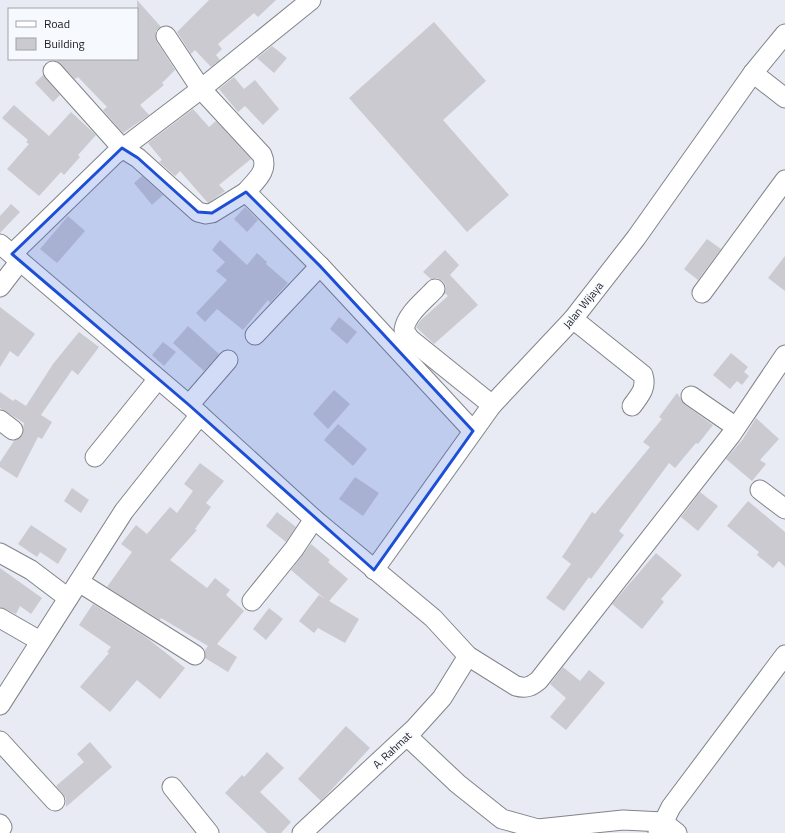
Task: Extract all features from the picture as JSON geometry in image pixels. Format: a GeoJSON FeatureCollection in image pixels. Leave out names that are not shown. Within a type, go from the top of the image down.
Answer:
{"type":"FeatureCollection","features":[{"type":"Feature","properties":{"kind":"street"},"geometry":{"type":"LineString","coordinates":[[0,287],[10,253],[122,148],[201,89],[311,0]]}},
{"type":"Feature","properties":{"kind":"street","name":"Jalan Wijaya"},"geometry":{"type":"LineString","coordinates":[[374,570],[492,405],[573,319],[636,238],[753,73],[785,34]]}},
{"type":"Feature","properties":{"kind":"street"},"geometry":{"type":"LineString","coordinates":[[53,71],[122,148],[138,158],[198,212],[206,214],[212,213],[246,192],[265,170],[265,161],[262,155],[201,89],[166,36]]}},
{"type":"Feature","properties":{"kind":"street"},"geometry":{"type":"LineString","coordinates":[[753,73],[785,98]]}},
{"type":"Feature","properties":{"kind":"street"},"geometry":{"type":"LineString","coordinates":[[702,293],[785,180]]}},
{"type":"Feature","properties":{"kind":"street"},"geometry":{"type":"LineString","coordinates":[[246,192],[320,266],[473,431]]}},
{"type":"Feature","properties":{"kind":"street"},"geometry":{"type":"LineString","coordinates":[[10,253],[194,410],[314,519],[433,618],[468,656],[516,686],[531,687],[539,680],[736,427],[785,355]]}},
{"type":"Feature","properties":{"kind":"street"},"geometry":{"type":"LineString","coordinates":[[255,335],[320,266]]}},
{"type":"Feature","properties":{"kind":"street"},"geometry":{"type":"LineString","coordinates":[[435,289],[411,315],[405,324],[404,330],[410,339],[492,405]]}},
{"type":"Feature","properties":{"kind":"street"},"geometry":{"type":"LineString","coordinates":[[573,319],[643,375],[645,382],[644,390],[632,406]]}},
{"type":"Feature","properties":{"kind":"street"},"geometry":{"type":"LineString","coordinates":[[2,697],[124,511],[228,360]]}},
{"type":"Feature","properties":{"kind":"street"},"geometry":{"type":"LineString","coordinates":[[95,456],[158,379]]}},
{"type":"Feature","properties":{"kind":"street"},"geometry":{"type":"LineString","coordinates":[[691,396],[736,427]]}},
{"type":"Feature","properties":{"kind":"street"},"geometry":{"type":"LineString","coordinates":[[760,490],[785,509]]}},
{"type":"Feature","properties":{"kind":"street"},"geometry":{"type":"LineString","coordinates":[[252,601],[294,549],[314,519]]}},
{"type":"Feature","properties":{"kind":"street"},"geometry":{"type":"LineString","coordinates":[[0,553],[31,570],[68,598]]}},
{"type":"Feature","properties":{"kind":"street"},"geometry":{"type":"LineString","coordinates":[[78,582],[195,655]]}},
{"type":"Feature","properties":{"kind":"street"},"geometry":{"type":"LineString","coordinates":[[0,618],[40,641]]}},
{"type":"Feature","properties":{"kind":"street","name":"A. Rahmat"},"geometry":{"type":"LineString","coordinates":[[302,833],[407,736],[442,698],[468,656]]}},
{"type":"Feature","properties":{"kind":"street"},"geometry":{"type":"LineString","coordinates":[[407,736],[458,784],[502,819],[538,829],[622,820],[666,829],[675,801],[783,663]]}},
{"type":"Feature","properties":{"kind":"street"},"geometry":{"type":"LineString","coordinates":[[0,741],[55,801]]}},
{"type":"Feature","properties":{"kind":"street"},"geometry":{"type":"LineString","coordinates":[[172,787],[209,833]]}},
{"type":"Feature","properties":{"kind":"highlighted area"},"geometry":{"type":"Polygon","coordinates":[[[122,148],[138,158],[198,212],[212,213],[246,192],[320,266],[473,431],[374,570],[189,405],[12,254],[122,148]]]}},
{"type":"Feature","properties":{"kind":"building"},"geometry":{"type":"Polygon","coordinates":[[[137,0],[161,27],[156,31],[157,42],[175,70],[162,83],[164,85],[140,105],[149,115],[123,133],[103,110],[107,107],[78,77],[75,79],[57,61],[138,60],[137,0]]]}},
{"type":"Feature","properties":{"kind":"building"},"geometry":{"type":"Polygon","coordinates":[[[209,0],[276,0],[258,17],[254,13],[218,44],[222,49],[216,55],[220,60],[211,67],[195,50],[191,54],[177,32],[209,0]]]}},
{"type":"Feature","properties":{"kind":"building"},"geometry":{"type":"Polygon","coordinates":[[[434,22],[486,81],[443,120],[509,195],[467,232],[349,98],[434,22]]]}},
{"type":"Feature","properties":{"kind":"building"},"geometry":{"type":"Polygon","coordinates":[[[272,46],[287,58],[274,73],[257,58],[272,46]]]}},
{"type":"Feature","properties":{"kind":"building"},"geometry":{"type":"Polygon","coordinates":[[[43,75],[60,95],[53,102],[35,83],[43,75]]]}},
{"type":"Feature","properties":{"kind":"building"},"geometry":{"type":"Polygon","coordinates":[[[234,77],[244,89],[255,80],[279,109],[263,125],[245,106],[238,112],[219,89],[234,77]]]}},
{"type":"Feature","properties":{"kind":"building"},"geometry":{"type":"Polygon","coordinates":[[[14,105],[49,136],[71,112],[96,135],[78,155],[80,157],[64,175],[61,172],[39,196],[7,169],[29,144],[26,142],[28,140],[2,118],[14,105]]]}},
{"type":"Feature","properties":{"kind":"building"},"geometry":{"type":"Polygon","coordinates":[[[193,109],[209,127],[216,121],[251,159],[219,185],[225,191],[208,203],[180,171],[175,176],[159,162],[162,160],[148,143],[193,109]]]}},
{"type":"Feature","properties":{"kind":"building"},"geometry":{"type":"Polygon","coordinates":[[[142,176],[163,195],[152,205],[134,183],[142,176]]]}},
{"type":"Feature","properties":{"kind":"building"},"geometry":{"type":"Polygon","coordinates":[[[11,204],[20,212],[0,233],[0,216],[11,204]]]}},
{"type":"Feature","properties":{"kind":"building"},"geometry":{"type":"Polygon","coordinates":[[[245,207],[258,220],[247,232],[234,219],[245,207]]]}},
{"type":"Feature","properties":{"kind":"building"},"geometry":{"type":"Polygon","coordinates":[[[68,216],[85,231],[57,263],[40,249],[68,216]]]}},
{"type":"Feature","properties":{"kind":"building"},"geometry":{"type":"Polygon","coordinates":[[[707,239],[721,249],[698,280],[684,269],[707,239]]]}},
{"type":"Feature","properties":{"kind":"building"},"geometry":{"type":"Polygon","coordinates":[[[220,240],[247,265],[257,253],[267,262],[266,264],[288,283],[270,303],[268,300],[243,330],[217,309],[205,322],[196,313],[227,280],[216,271],[225,262],[212,250],[220,240]]]}},
{"type":"Feature","properties":{"kind":"building"},"geometry":{"type":"Polygon","coordinates":[[[445,250],[459,265],[450,275],[478,305],[434,344],[416,327],[421,320],[448,296],[445,293],[446,286],[443,281],[437,278],[431,279],[423,272],[445,250]]]}},
{"type":"Feature","properties":{"kind":"building"},"geometry":{"type":"Polygon","coordinates":[[[785,256],[785,291],[768,278],[785,256]]]}},
{"type":"Feature","properties":{"kind":"building"},"geometry":{"type":"Polygon","coordinates":[[[0,307],[35,334],[18,357],[10,351],[0,367],[0,307]]]}},
{"type":"Feature","properties":{"kind":"building"},"geometry":{"type":"Polygon","coordinates":[[[339,317],[357,332],[347,344],[330,329],[339,317]]]}},
{"type":"Feature","properties":{"kind":"building"},"geometry":{"type":"Polygon","coordinates":[[[188,326],[219,354],[204,371],[173,343],[188,326]]]}},
{"type":"Feature","properties":{"kind":"building"},"geometry":{"type":"Polygon","coordinates":[[[79,332],[99,347],[78,375],[72,370],[41,415],[52,422],[42,439],[38,437],[17,478],[0,467],[0,462],[14,441],[22,436],[24,423],[0,408],[0,392],[13,401],[15,399],[26,406],[53,364],[79,332]]]}},
{"type":"Feature","properties":{"kind":"building"},"geometry":{"type":"Polygon","coordinates":[[[163,342],[176,352],[164,366],[152,355],[163,342]]]}},
{"type":"Feature","properties":{"kind":"building"},"geometry":{"type":"Polygon","coordinates":[[[731,353],[748,367],[744,372],[749,376],[742,385],[737,381],[730,389],[713,375],[731,353]]]}},
{"type":"Feature","properties":{"kind":"building"},"geometry":{"type":"Polygon","coordinates":[[[334,390],[350,404],[328,429],[313,414],[334,390]]]}},
{"type":"Feature","properties":{"kind":"building"},"geometry":{"type":"Polygon","coordinates":[[[677,393],[685,405],[713,425],[698,444],[696,443],[675,468],[669,463],[619,531],[624,535],[591,579],[589,577],[564,611],[546,598],[571,564],[562,557],[592,512],[595,514],[650,447],[643,442],[662,419],[659,417],[677,393]]]}},
{"type":"Feature","properties":{"kind":"building"},"geometry":{"type":"Polygon","coordinates":[[[756,418],[779,439],[760,460],[766,464],[752,481],[726,459],[743,439],[756,418]]]}},
{"type":"Feature","properties":{"kind":"building"},"geometry":{"type":"Polygon","coordinates":[[[338,424],[367,449],[353,466],[324,440],[338,424]]]}},
{"type":"Feature","properties":{"kind":"building"},"geometry":{"type":"Polygon","coordinates":[[[200,463],[224,481],[206,503],[211,507],[195,529],[197,530],[170,560],[207,588],[215,578],[230,590],[226,595],[244,611],[217,644],[237,657],[228,672],[205,658],[205,650],[208,646],[161,618],[160,620],[107,587],[132,552],[121,544],[136,525],[147,534],[170,507],[177,513],[193,491],[184,484],[200,463]]]}},
{"type":"Feature","properties":{"kind":"building"},"geometry":{"type":"Polygon","coordinates":[[[355,477],[379,493],[363,516],[339,499],[355,477]]]}},
{"type":"Feature","properties":{"kind":"building"},"geometry":{"type":"Polygon","coordinates":[[[72,488],[89,500],[81,513],[64,501],[72,488]]]}},
{"type":"Feature","properties":{"kind":"building"},"geometry":{"type":"Polygon","coordinates":[[[700,492],[718,506],[698,531],[681,517],[700,492]]]}},
{"type":"Feature","properties":{"kind":"building"},"geometry":{"type":"Polygon","coordinates":[[[748,501],[785,532],[785,567],[779,561],[773,568],[757,555],[759,552],[727,526],[748,501]]]}},
{"type":"Feature","properties":{"kind":"building"},"geometry":{"type":"Polygon","coordinates":[[[277,512],[296,527],[286,542],[266,526],[277,512]]]}},
{"type":"Feature","properties":{"kind":"building"},"geometry":{"type":"Polygon","coordinates":[[[31,525],[67,549],[58,564],[40,552],[37,557],[18,544],[31,525]]]}},
{"type":"Feature","properties":{"kind":"building"},"geometry":{"type":"Polygon","coordinates":[[[311,544],[330,560],[328,562],[348,579],[329,601],[359,619],[345,643],[318,628],[314,633],[299,621],[319,595],[325,599],[291,570],[311,544]]]}},
{"type":"Feature","properties":{"kind":"building"},"geometry":{"type":"Polygon","coordinates":[[[656,553],[682,575],[661,599],[664,602],[642,629],[612,604],[656,553]]]}},
{"type":"Feature","properties":{"kind":"building"},"geometry":{"type":"Polygon","coordinates":[[[0,568],[42,598],[31,614],[20,606],[16,614],[0,607],[0,568]]]}},
{"type":"Feature","properties":{"kind":"building"},"geometry":{"type":"Polygon","coordinates":[[[93,604],[147,638],[185,668],[160,699],[137,680],[110,712],[80,687],[109,653],[107,652],[111,647],[79,625],[93,604]]]}},
{"type":"Feature","properties":{"kind":"building"},"geometry":{"type":"Polygon","coordinates":[[[269,608],[283,619],[266,640],[253,629],[269,608]]]}},
{"type":"Feature","properties":{"kind":"building"},"geometry":{"type":"Polygon","coordinates":[[[563,667],[580,681],[589,670],[605,683],[566,730],[550,717],[566,698],[550,684],[563,667]]]}},
{"type":"Feature","properties":{"kind":"building"},"geometry":{"type":"Polygon","coordinates":[[[346,726],[370,748],[321,801],[298,779],[346,726]]]}},
{"type":"Feature","properties":{"kind":"building"},"geometry":{"type":"Polygon","coordinates":[[[90,742],[112,767],[66,807],[66,798],[56,786],[84,762],[77,754],[90,742]]]}},
{"type":"Feature","properties":{"kind":"building"},"geometry":{"type":"Polygon","coordinates":[[[267,752],[284,768],[260,792],[291,822],[281,833],[267,833],[225,793],[242,775],[244,777],[267,752]]]}}]}
